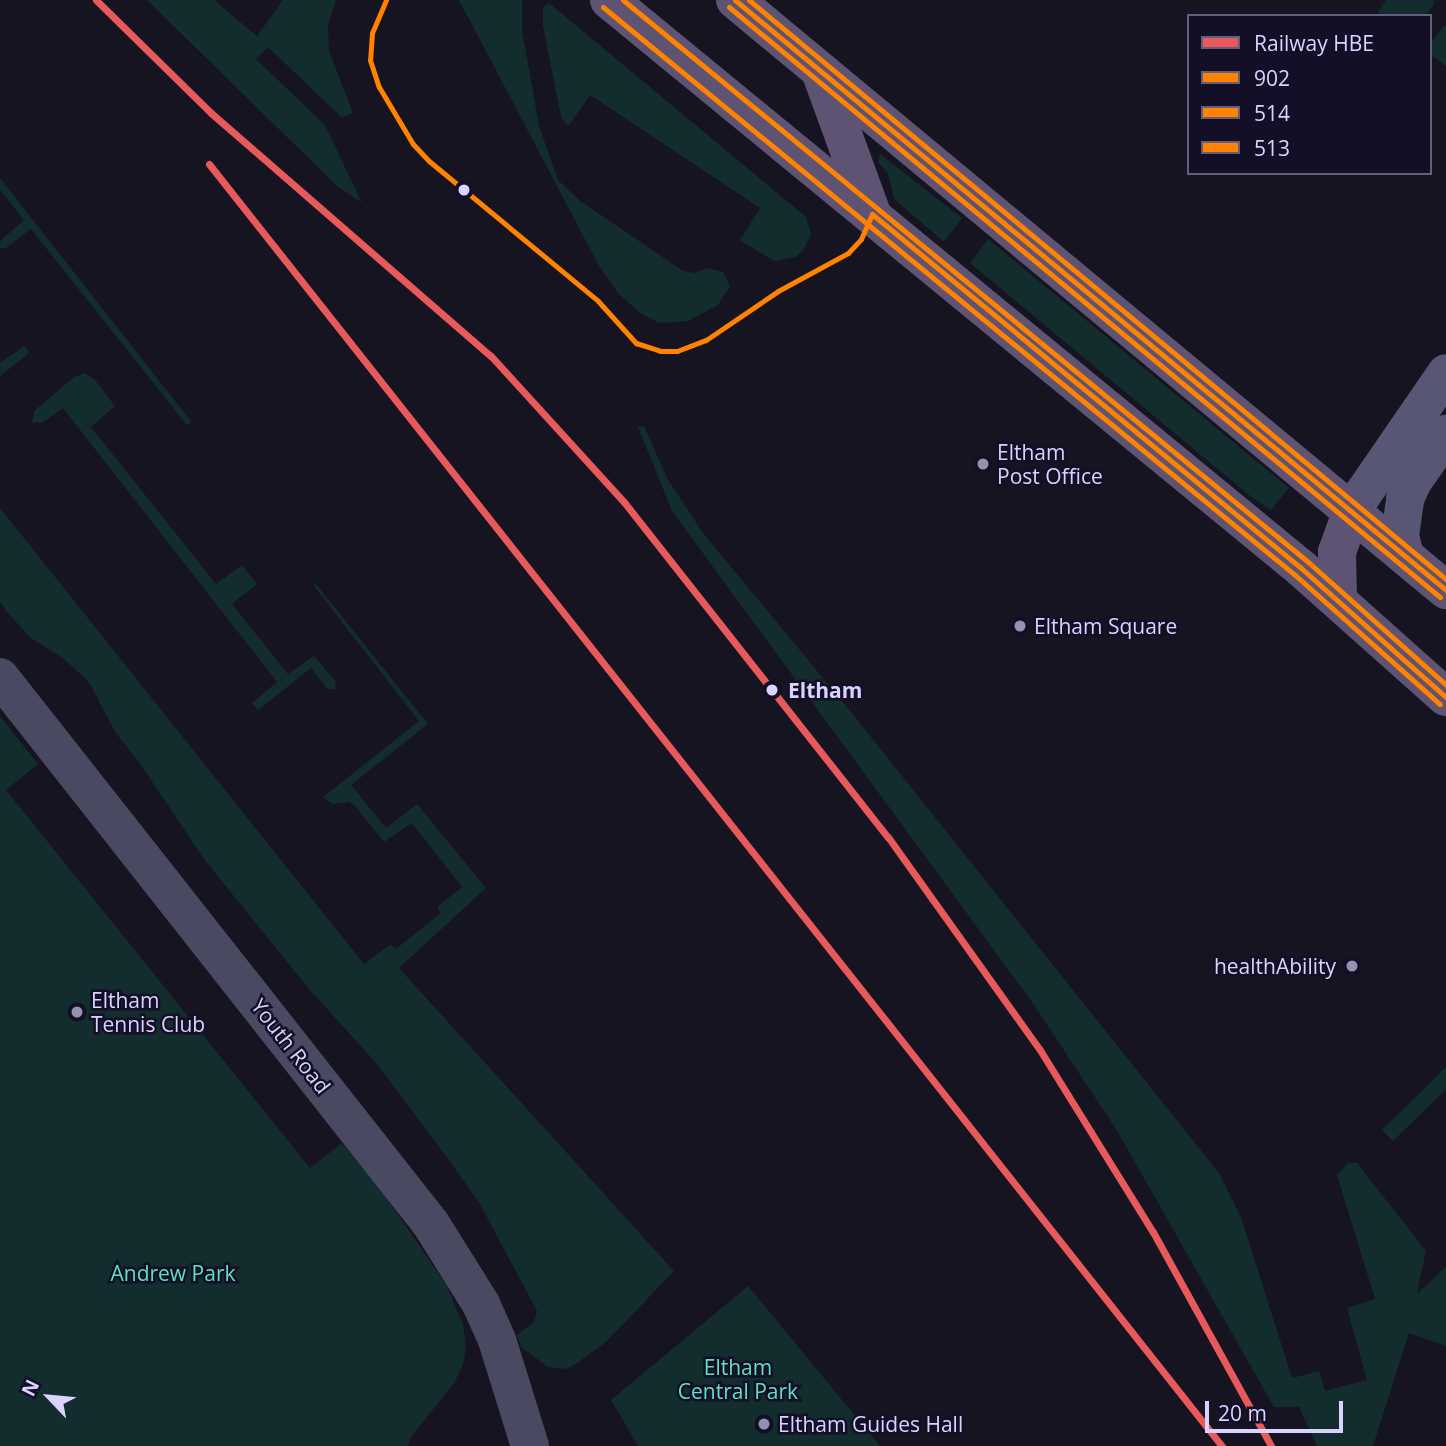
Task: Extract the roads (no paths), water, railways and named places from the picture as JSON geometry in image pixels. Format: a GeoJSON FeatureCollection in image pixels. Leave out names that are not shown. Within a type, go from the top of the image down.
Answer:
{"type":"FeatureCollection","features":[{"type":"Feature","properties":{"kind":"main road"},"geometry":{"type":"LineString","coordinates":[[609,0],[1338,600],[1446,697]]}},
{"type":"Feature","properties":{"kind":"main road"},"geometry":{"type":"LineString","coordinates":[[747,4],[820,71],[1446,590]]}},
{"type":"Feature","properties":{"kind":"main road"},"geometry":{"type":"LineString","coordinates":[[820,71],[872,214]]}},
{"type":"Feature","properties":{"kind":"main road"},"geometry":{"type":"LineString","coordinates":[[1338,600],[1337,552],[1352,510]]}},
{"type":"Feature","properties":{"kind":"street"},"geometry":{"type":"LineString","coordinates":[[1352,510],[1446,373]]}},
{"type":"Feature","properties":{"kind":"street"},"geometry":{"type":"LineString","coordinates":[[1405,555],[1400,536],[1405,499],[1412,483],[1446,434]]}},
{"type":"Feature","properties":{"kind":"street","name":"Youth Road"},"geometry":{"type":"LineString","coordinates":[[0,677],[431,1224],[481,1304],[497,1340],[530,1446]]}},
{"type":"Feature","properties":{"kind":"rail line","name":"HBE"},"geometry":{"type":"LineString","coordinates":[[96,0],[211,113],[491,356],[624,502],[888,837],[1040,1050],[1153,1232],[1271,1446]]}},
{"type":"Feature","properties":{"kind":"rail line","name":"HBE"},"geometry":{"type":"LineString","coordinates":[[209,164],[1222,1446]]}},
{"type":"Feature","properties":{"kind":"place","name":"Eltham Post Office"},"geometry":{"type":"Point","coordinates":[983,464]}},
{"type":"Feature","properties":{"kind":"place","name":"Eltham Square"},"geometry":{"type":"Point","coordinates":[1020,626]}},
{"type":"Feature","properties":{"kind":"place","name":"Eltham"},"geometry":{"type":"Point","coordinates":[772,690]}},
{"type":"Feature","properties":{"kind":"place","name":"healthAbility"},"geometry":{"type":"Point","coordinates":[1352,966]}},
{"type":"Feature","properties":{"kind":"place","name":"Eltham Tennis Club"},"geometry":{"type":"Point","coordinates":[77,1012]}},
{"type":"Feature","properties":{"kind":"place","name":"Eltham Guides Hall"},"geometry":{"type":"Point","coordinates":[764,1424]}},
{"type":"Feature","properties":{"kind":"park label","name":"Andrew Park"},"geometry":{"type":"Point","coordinates":[173,1273]}},
{"type":"Feature","properties":{"kind":"park label","name":"Eltham Central Park"},"geometry":{"type":"Point","coordinates":[738,1379]}}]}
